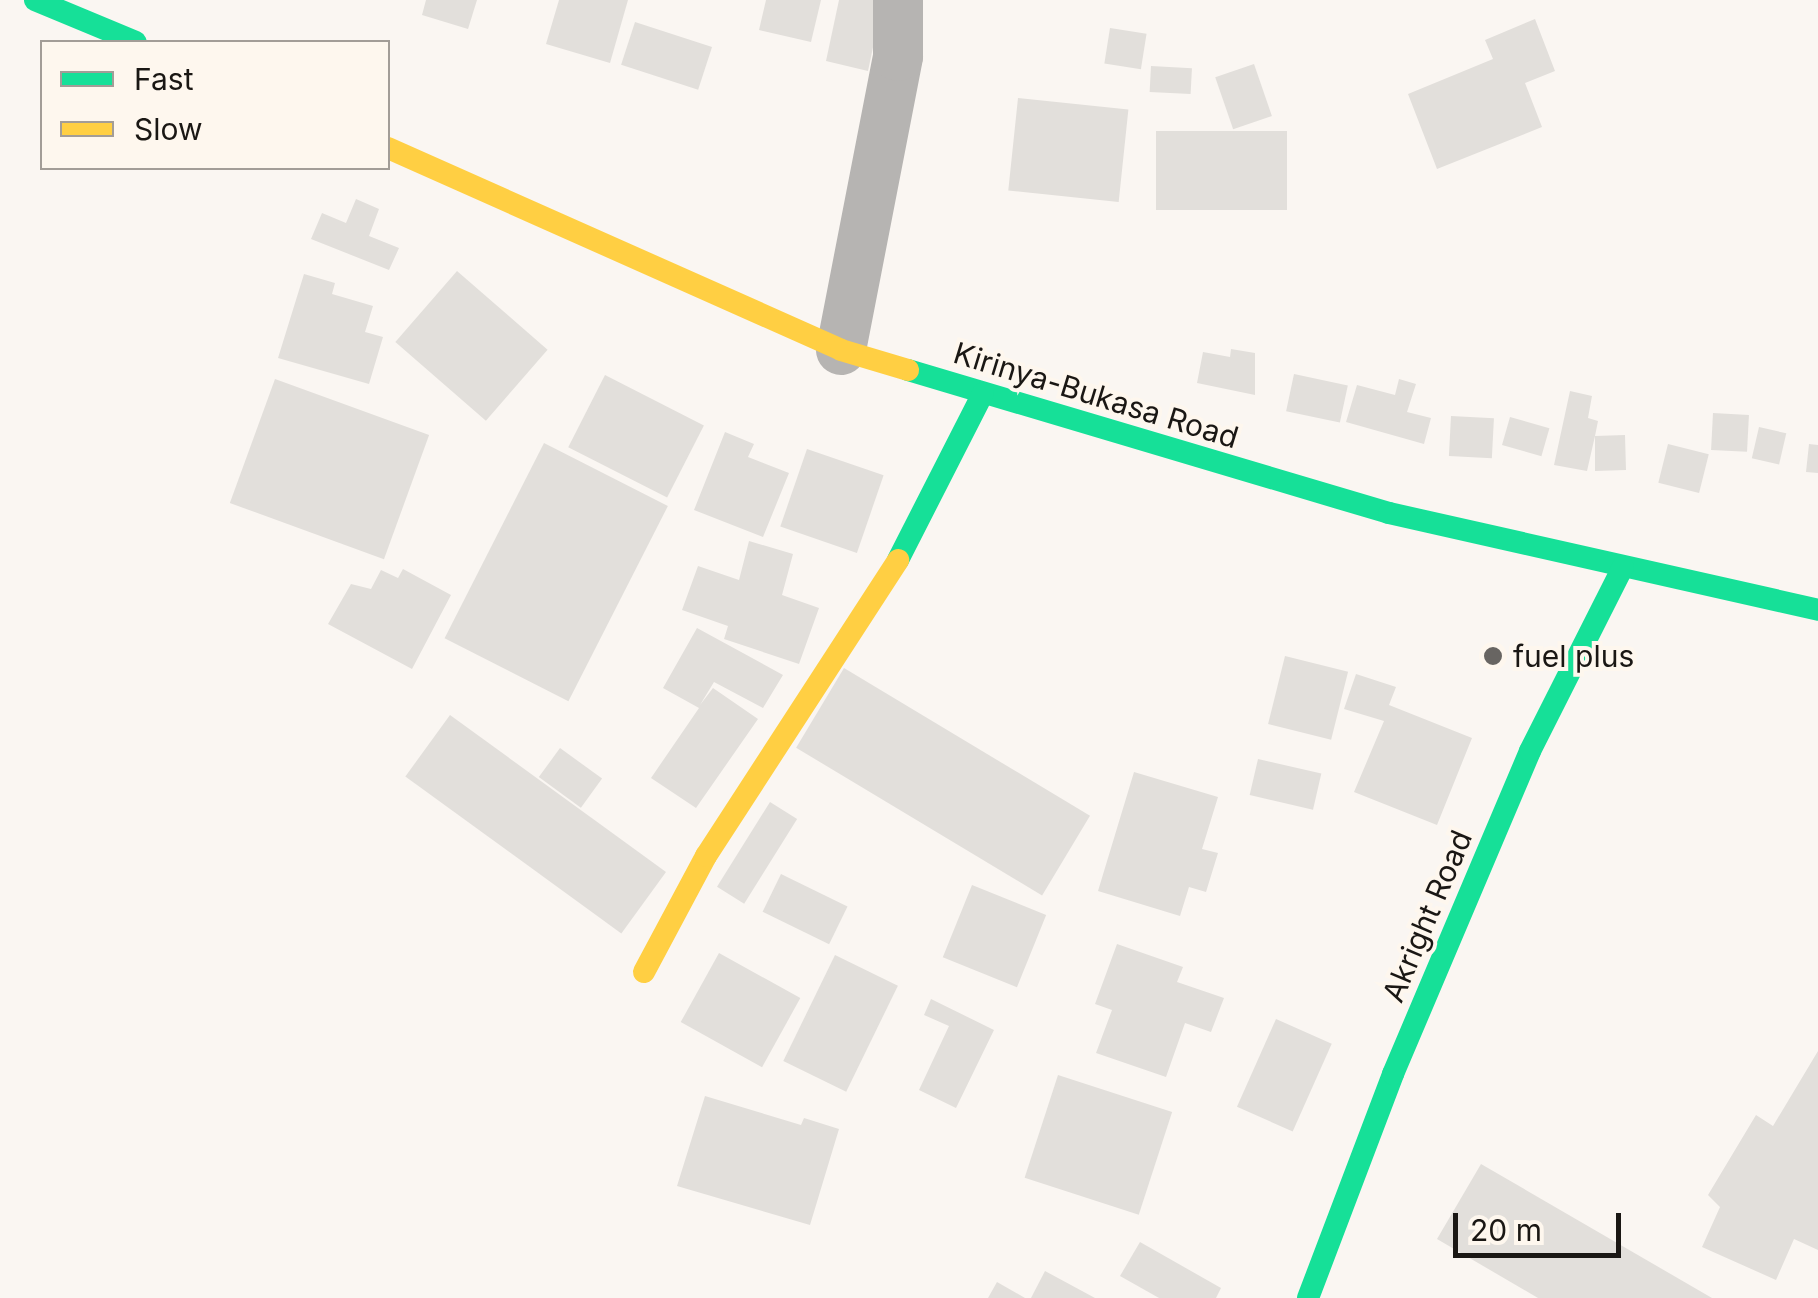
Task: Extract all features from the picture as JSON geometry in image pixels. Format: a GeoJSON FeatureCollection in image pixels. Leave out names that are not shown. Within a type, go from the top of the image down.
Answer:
{"type":"FeatureCollection","features":[{"type":"Feature","properties":{"kind":"street"},"geometry":{"type":"LineString","coordinates":[[35,0],[131,40]]}},
{"type":"Feature","properties":{"kind":"street"},"geometry":{"type":"LineString","coordinates":[[841,350],[898,56],[898,0]]}},
{"type":"Feature","properties":{"kind":"street","name":"Kirinya-Bukasa Road"},"geometry":{"type":"LineString","coordinates":[[390,149],[841,350],[1388,513],[1818,610]]}},
{"type":"Feature","properties":{"kind":"street"},"geometry":{"type":"LineString","coordinates":[[644,972],[706,856],[900,557],[983,393]]}},
{"type":"Feature","properties":{"kind":"street","name":"Akright Road"},"geometry":{"type":"LineString","coordinates":[[1308,1298],[1393,1074],[1522,769],[1622,566]]}},
{"type":"Feature","properties":{"kind":"building"},"geometry":{"type":"Polygon","coordinates":[[[426,0],[477,0],[468,29],[422,15],[426,0]]]}},
{"type":"Feature","properties":{"kind":"building"},"geometry":{"type":"Polygon","coordinates":[[[559,0],[628,0],[610,63],[546,44],[559,0]]]}},
{"type":"Feature","properties":{"kind":"building"},"geometry":{"type":"Polygon","coordinates":[[[766,0],[821,0],[811,42],[759,30],[766,0]]]}},
{"type":"Feature","properties":{"kind":"building"},"geometry":{"type":"Polygon","coordinates":[[[839,0],[883,0],[868,71],[826,61],[839,0]]]}},
{"type":"Feature","properties":{"kind":"building"},"geometry":{"type":"Polygon","coordinates":[[[1535,19],[1555,71],[1525,83],[1542,127],[1437,169],[1408,94],[1493,59],[1485,40],[1535,19]]]}},
{"type":"Feature","properties":{"kind":"building"},"geometry":{"type":"Polygon","coordinates":[[[635,22],[712,47],[698,90],[621,65],[635,22]]]}},
{"type":"Feature","properties":{"kind":"building"},"geometry":{"type":"Polygon","coordinates":[[[1110,28],[1147,34],[1141,69],[1104,64],[1110,28]]]}},
{"type":"Feature","properties":{"kind":"building"},"geometry":{"type":"Polygon","coordinates":[[[1254,64],[1272,116],[1233,129],[1215,77],[1254,64]]]}},
{"type":"Feature","properties":{"kind":"building"},"geometry":{"type":"Polygon","coordinates":[[[1151,66],[1192,68],[1191,94],[1150,92],[1151,66]]]}},
{"type":"Feature","properties":{"kind":"building"},"geometry":{"type":"Polygon","coordinates":[[[1018,98],[1128,110],[1119,202],[1008,190],[1018,98]]]}},
{"type":"Feature","properties":{"kind":"building"},"geometry":{"type":"Polygon","coordinates":[[[1156,131],[1287,131],[1287,210],[1156,210],[1156,131]]]}},
{"type":"Feature","properties":{"kind":"building"},"geometry":{"type":"Polygon","coordinates":[[[356,199],[379,209],[369,236],[399,248],[389,270],[311,239],[322,213],[346,223],[356,199]]]}},
{"type":"Feature","properties":{"kind":"building"},"geometry":{"type":"Polygon","coordinates":[[[457,271],[548,350],[486,421],[395,342],[457,271]]]}},
{"type":"Feature","properties":{"kind":"building"},"geometry":{"type":"Polygon","coordinates":[[[304,274],[335,283],[332,294],[373,306],[365,332],[383,337],[369,384],[278,358],[304,274]]]}},
{"type":"Feature","properties":{"kind":"building"},"geometry":{"type":"Polygon","coordinates":[[[1231,349],[1255,353],[1255,395],[1197,383],[1203,352],[1230,357],[1231,349]]]}},
{"type":"Feature","properties":{"kind":"building"},"geometry":{"type":"Polygon","coordinates":[[[1294,374],[1348,385],[1340,423],[1286,411],[1294,374]]]}},
{"type":"Feature","properties":{"kind":"building"},"geometry":{"type":"Polygon","coordinates":[[[605,375],[704,425],[667,498],[568,447],[605,375]]]}},
{"type":"Feature","properties":{"kind":"building"},"geometry":{"type":"Polygon","coordinates":[[[275,379],[429,435],[384,559],[230,503],[275,379]]]}},
{"type":"Feature","properties":{"kind":"building"},"geometry":{"type":"Polygon","coordinates":[[[1399,379],[1416,384],[1407,412],[1431,418],[1424,444],[1346,422],[1357,385],[1395,395],[1399,379]]]}},
{"type":"Feature","properties":{"kind":"building"},"geometry":{"type":"Polygon","coordinates":[[[1570,391],[1592,396],[1588,418],[1598,421],[1587,471],[1554,465],[1570,391]]]}},
{"type":"Feature","properties":{"kind":"building"},"geometry":{"type":"Polygon","coordinates":[[[1713,413],[1749,415],[1747,452],[1711,450],[1713,413]]]}},
{"type":"Feature","properties":{"kind":"building"},"geometry":{"type":"Polygon","coordinates":[[[1451,416],[1494,418],[1492,458],[1449,456],[1451,416]]]}},
{"type":"Feature","properties":{"kind":"building"},"geometry":{"type":"Polygon","coordinates":[[[1510,417],[1549,428],[1541,456],[1502,445],[1510,417]]]}},
{"type":"Feature","properties":{"kind":"building"},"geometry":{"type":"Polygon","coordinates":[[[1759,427],[1786,433],[1779,464],[1752,458],[1759,427]]]}},
{"type":"Feature","properties":{"kind":"building"},"geometry":{"type":"Polygon","coordinates":[[[725,432],[754,444],[748,457],[789,473],[763,537],[694,510],[725,432]]]}},
{"type":"Feature","properties":{"kind":"building"},"geometry":{"type":"Polygon","coordinates":[[[1625,435],[1626,470],[1595,471],[1595,436],[1625,435]]]}},
{"type":"Feature","properties":{"kind":"building"},"geometry":{"type":"Polygon","coordinates":[[[544,443],[668,506],[568,701],[445,638],[544,443]]]}},
{"type":"Feature","properties":{"kind":"building"},"geometry":{"type":"Polygon","coordinates":[[[1668,444],[1709,454],[1699,493],[1658,483],[1668,444]]]}},
{"type":"Feature","properties":{"kind":"building"},"geometry":{"type":"Polygon","coordinates":[[[1809,444],[1818,445],[1818,473],[1806,472],[1809,444]]]}},
{"type":"Feature","properties":{"kind":"building"},"geometry":{"type":"Polygon","coordinates":[[[807,449],[884,475],[857,553],[780,527],[807,449]]]}},
{"type":"Feature","properties":{"kind":"building"},"geometry":{"type":"Polygon","coordinates":[[[749,541],[793,554],[782,595],[819,608],[799,664],[724,639],[728,626],[682,610],[698,566],[739,580],[749,541]]]}},
{"type":"Feature","properties":{"kind":"building"},"geometry":{"type":"Polygon","coordinates":[[[403,569],[451,595],[412,669],[328,624],[351,584],[371,589],[381,570],[398,578],[403,569]]]}},
{"type":"Feature","properties":{"kind":"building"},"geometry":{"type":"Polygon","coordinates":[[[697,628],[783,675],[763,708],[714,682],[700,705],[713,688],[758,719],[696,808],[651,778],[699,708],[663,688],[697,628]]]}},
{"type":"Feature","properties":{"kind":"building"},"geometry":{"type":"Polygon","coordinates":[[[1285,656],[1348,672],[1331,740],[1268,724],[1285,656]]]}},
{"type":"Feature","properties":{"kind":"building"},"geometry":{"type":"Polygon","coordinates":[[[844,668],[1090,816],[1042,896],[796,748],[844,668]]]}},
{"type":"Feature","properties":{"kind":"building"},"geometry":{"type":"Polygon","coordinates":[[[1356,674],[1396,687],[1389,705],[1472,738],[1437,825],[1354,792],[1384,721],[1344,709],[1356,674]]]}},
{"type":"Feature","properties":{"kind":"building"},"geometry":{"type":"Polygon","coordinates":[[[450,715],[666,872],[621,933],[405,776],[450,715]]]}},
{"type":"Feature","properties":{"kind":"building"},"geometry":{"type":"Polygon","coordinates":[[[560,748],[602,779],[581,808],[539,777],[560,748]]]}},
{"type":"Feature","properties":{"kind":"building"},"geometry":{"type":"Polygon","coordinates":[[[1258,759],[1321,774],[1313,810],[1250,795],[1258,759]]]}},
{"type":"Feature","properties":{"kind":"building"},"geometry":{"type":"Polygon","coordinates":[[[1134,772],[1218,797],[1202,849],[1218,853],[1206,892],[1189,887],[1180,916],[1098,891],[1134,772]]]}},
{"type":"Feature","properties":{"kind":"building"},"geometry":{"type":"Polygon","coordinates":[[[770,802],[797,819],[744,904],[717,887],[770,802]]]}},
{"type":"Feature","properties":{"kind":"building"},"geometry":{"type":"Polygon","coordinates":[[[781,874],[848,906],[829,944],[763,912],[781,874]]]}},
{"type":"Feature","properties":{"kind":"building"},"geometry":{"type":"Polygon","coordinates":[[[972,885],[1046,915],[1017,987],[943,957],[972,885]]]}},
{"type":"Feature","properties":{"kind":"building"},"geometry":{"type":"Polygon","coordinates":[[[1117,944],[1183,967],[1177,982],[1224,998],[1211,1032],[1185,1023],[1166,1077],[1096,1053],[1112,1010],[1095,1004],[1117,944]]]}},
{"type":"Feature","properties":{"kind":"building"},"geometry":{"type":"Polygon","coordinates":[[[719,953],[800,998],[762,1067],[681,1022],[719,953]]]}},
{"type":"Feature","properties":{"kind":"building"},"geometry":{"type":"Polygon","coordinates":[[[835,955],[898,986],[846,1092],[783,1061],[835,955]]]}},
{"type":"Feature","properties":{"kind":"building"},"geometry":{"type":"Polygon","coordinates":[[[931,999],[994,1030],[956,1108],[919,1090],[949,1026],[924,1015],[931,999]]]}},
{"type":"Feature","properties":{"kind":"building"},"geometry":{"type":"Polygon","coordinates":[[[1276,1019],[1332,1044],[1293,1132],[1237,1107],[1276,1019]]]}},
{"type":"Feature","properties":{"kind":"building"},"geometry":{"type":"Polygon","coordinates":[[[1818,1051],[1818,1250],[1794,1239],[1776,1280],[1702,1247],[1720,1207],[1708,1195],[1756,1115],[1773,1126],[1818,1051]]]}},
{"type":"Feature","properties":{"kind":"building"},"geometry":{"type":"Polygon","coordinates":[[[1058,1075],[1172,1112],[1139,1215],[1025,1178],[1058,1075]]]}},
{"type":"Feature","properties":{"kind":"building"},"geometry":{"type":"Polygon","coordinates":[[[705,1096],[801,1125],[804,1118],[839,1129],[810,1225],[677,1186],[705,1096]]]}},
{"type":"Feature","properties":{"kind":"building"},"geometry":{"type":"Polygon","coordinates":[[[1481,1164],[1712,1298],[1538,1298],[1437,1239],[1481,1164]]]}},
{"type":"Feature","properties":{"kind":"building"},"geometry":{"type":"Polygon","coordinates":[[[1140,1242],[1221,1288],[1216,1298],[1159,1298],[1120,1276],[1140,1242]]]}},
{"type":"Feature","properties":{"kind":"building"},"geometry":{"type":"Polygon","coordinates":[[[1045,1271],[1095,1298],[1031,1298],[1045,1271]]]}},
{"type":"Feature","properties":{"kind":"building"},"geometry":{"type":"Polygon","coordinates":[[[997,1282],[1025,1298],[988,1298],[997,1282]]]}},
{"type":"Feature","properties":{"kind":"traffic: fast"},"geometry":{"type":"LineString","coordinates":[[35,0],[131,40]]}},
{"type":"Feature","properties":{"kind":"traffic: fast"},"geometry":{"type":"LineString","coordinates":[[908,370],[1389,513],[1818,610]]}},
{"type":"Feature","properties":{"kind":"traffic: fast"},"geometry":{"type":"LineString","coordinates":[[898,560],[983,393]]}},
{"type":"Feature","properties":{"kind":"traffic: fast"},"geometry":{"type":"LineString","coordinates":[[1308,1298],[1393,1074],[1530,751],[1623,567]]}},
{"type":"Feature","properties":{"kind":"traffic: slow"},"geometry":{"type":"LineString","coordinates":[[390,149],[841,350],[908,370]]}},
{"type":"Feature","properties":{"kind":"traffic: slow"},"geometry":{"type":"LineString","coordinates":[[644,972],[706,856],[898,560]]}},
{"type":"Feature","properties":{"kind":"place","name":"fuel plus"},"geometry":{"type":"Point","coordinates":[1493,656]}}]}
